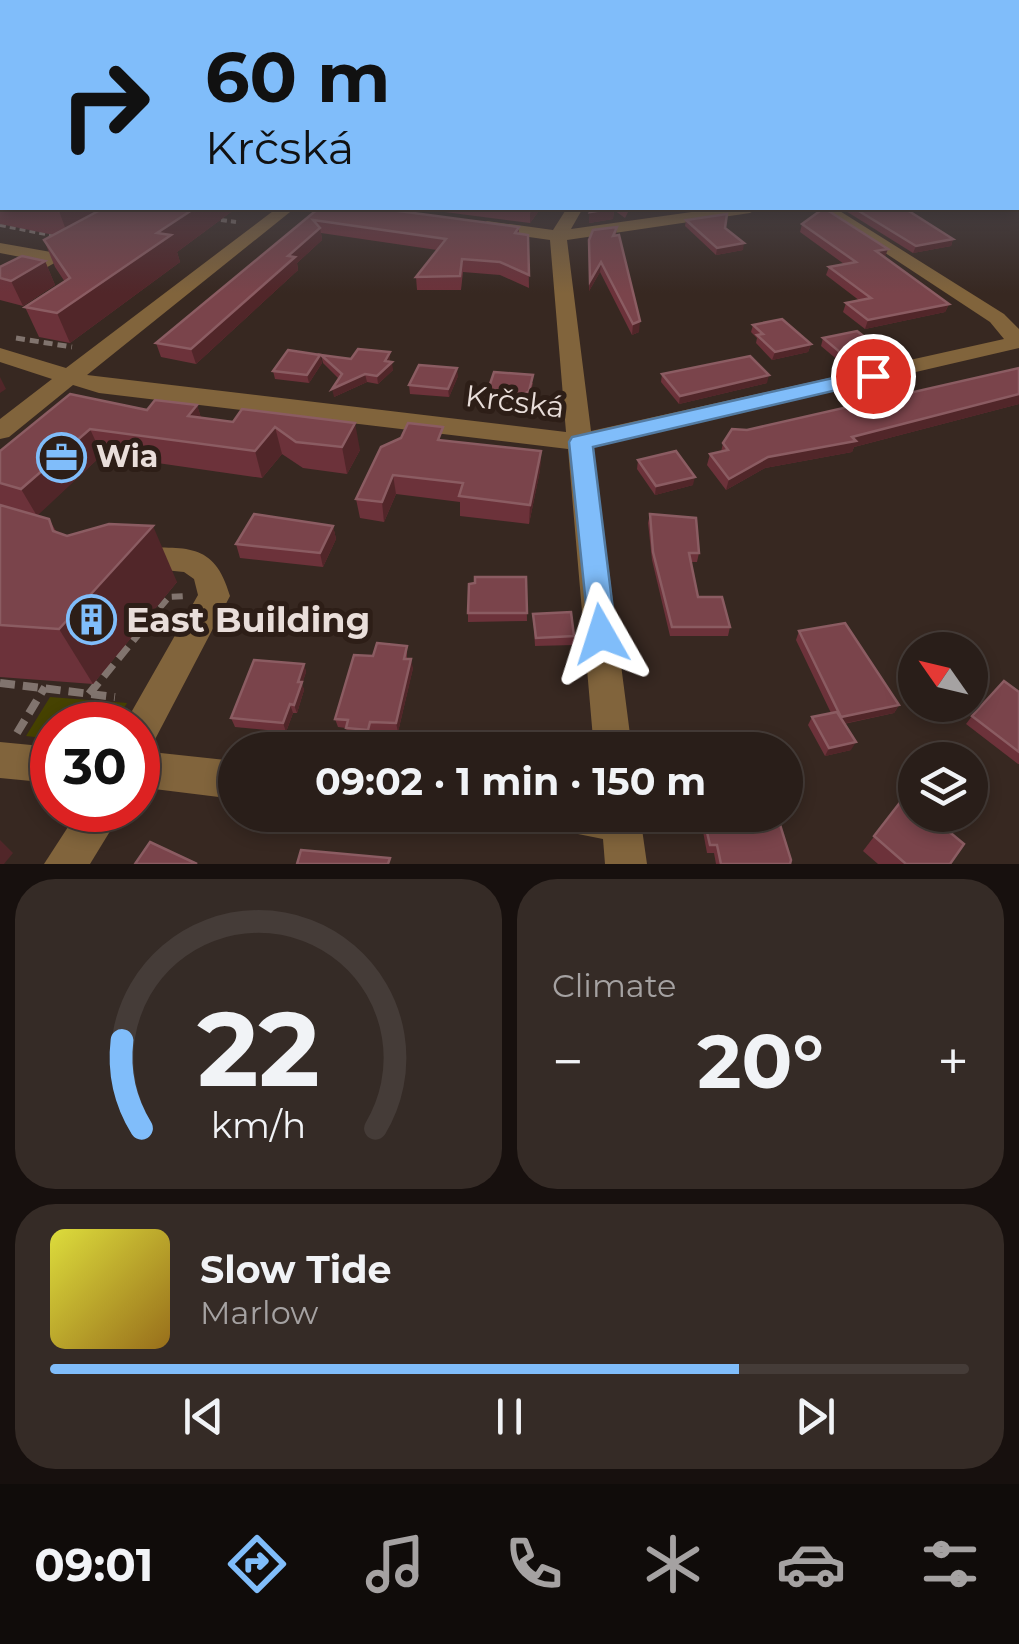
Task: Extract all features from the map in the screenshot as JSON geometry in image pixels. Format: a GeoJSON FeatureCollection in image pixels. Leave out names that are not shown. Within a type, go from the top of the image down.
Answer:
{"type":"FeatureCollection","features":[{"type":"Feature","properties":{"kind":"street"},"geometry":{"type":"LineString","coordinates":[[0,288],[135,212]]}},
{"type":"Feature","properties":{"kind":"street"},"geometry":{"type":"LineString","coordinates":[[0,431],[281,212]]}},
{"type":"Feature","properties":{"kind":"street"},"geometry":{"type":"LineString","coordinates":[[572,212],[558,236],[611,732]]}},
{"type":"Feature","properties":{"kind":"street"},"geometry":{"type":"LineString","coordinates":[[469,223],[558,236],[720,212]]}},
{"type":"Feature","properties":{"kind":"street"},"geometry":{"type":"LineString","coordinates":[[832,212],[996,318],[1019,342]]}},
{"type":"Feature","properties":{"kind":"street"},"geometry":{"type":"LineString","coordinates":[[0,248],[52,258]]}},
{"type":"Feature","properties":{"kind":"street","name":"Krčská"},"geometry":{"type":"LineString","coordinates":[[0,356],[99,386],[580,442],[1019,342]]}},
{"type":"Feature","properties":{"kind":"street"},"geometry":{"type":"LineString","coordinates":[[108,570],[136,558],[190,561],[208,572],[214,596],[156,702]]}},
{"type":"Feature","properties":{"kind":"street"},"geometry":{"type":"LineString","coordinates":[[160,771],[218,778]]}},
{"type":"Feature","properties":{"kind":"street"},"geometry":{"type":"LineString","coordinates":[[66,864],[89,832]]}},
{"type":"Feature","properties":{"kind":"street"},"geometry":{"type":"LineString","coordinates":[[622,832],[626,864]]}},
{"type":"Feature","properties":{"kind":"path"},"geometry":{"type":"LineString","coordinates":[[221,220],[239,222]]}},
{"type":"Feature","properties":{"kind":"path"},"geometry":{"type":"LineString","coordinates":[[0,225],[59,237]]}},
{"type":"Feature","properties":{"kind":"path"},"geometry":{"type":"LineString","coordinates":[[0,337],[72,347]]}},
{"type":"Feature","properties":{"kind":"path"},"geometry":{"type":"LineString","coordinates":[[89,694],[169,596],[214,596]]}},
{"type":"Feature","properties":{"kind":"path"},"geometry":{"type":"LineString","coordinates":[[0,683],[47,684],[115,697]]}},
{"type":"Feature","properties":{"kind":"path"},"geometry":{"type":"LineString","coordinates":[[8,747],[47,684]]}},
{"type":"Feature","properties":{"kind":"shaded area"},"geometry":{"type":"Polygon","coordinates":[[[50,697],[114,702],[47,702],[50,697]]]}},
{"type":"Feature","properties":{"kind":"building"},"geometry":{"type":"Polygon","coordinates":[[[96,212],[188,212],[157,233],[171,235],[57,313],[25,307],[70,278],[44,240],[96,212]]]}},
{"type":"Feature","properties":{"kind":"building"},"geometry":{"type":"Polygon","coordinates":[[[314,212],[409,212],[519,227],[515,233],[528,235],[529,275],[500,262],[462,259],[460,276],[416,277],[446,239],[313,220],[320,228],[288,256],[295,257],[191,349],[156,343],[314,212]]]}},
{"type":"Feature","properties":{"kind":"building"},"geometry":{"type":"Polygon","coordinates":[[[818,212],[831,212],[888,249],[876,251],[949,304],[868,320],[846,303],[871,298],[829,267],[856,262],[802,224],[818,212]]]}},
{"type":"Feature","properties":{"kind":"building"},"geometry":{"type":"Polygon","coordinates":[[[861,212],[911,212],[953,239],[916,246],[861,212]]]}},
{"type":"Feature","properties":{"kind":"building"},"geometry":{"type":"Polygon","coordinates":[[[727,214],[725,228],[744,243],[717,248],[686,220],[727,214]]]}},
{"type":"Feature","properties":{"kind":"building"},"geometry":{"type":"Polygon","coordinates":[[[617,227],[613,236],[619,235],[640,321],[633,324],[601,262],[590,281],[589,240],[593,230],[617,227]]]}},
{"type":"Feature","properties":{"kind":"building"},"geometry":{"type":"Polygon","coordinates":[[[22,256],[45,261],[11,281],[0,278],[0,267],[22,256]]]}},
{"type":"Feature","properties":{"kind":"building"},"geometry":{"type":"Polygon","coordinates":[[[782,319],[811,344],[775,352],[757,335],[763,334],[753,325],[782,319]]]}},
{"type":"Feature","properties":{"kind":"building"},"geometry":{"type":"Polygon","coordinates":[[[857,331],[883,351],[848,359],[823,338],[857,331]]]}},
{"type":"Feature","properties":{"kind":"building"},"geometry":{"type":"Polygon","coordinates":[[[358,349],[390,352],[385,361],[392,362],[377,376],[365,374],[332,389],[342,374],[321,355],[351,359],[358,349]]]}},
{"type":"Feature","properties":{"kind":"building"},"geometry":{"type":"Polygon","coordinates":[[[288,350],[320,355],[307,375],[273,371],[288,350]]]}},
{"type":"Feature","properties":{"kind":"building"},"geometry":{"type":"Polygon","coordinates":[[[750,356],[769,375],[680,396],[662,374],[750,356]]]}},
{"type":"Feature","properties":{"kind":"building"},"geometry":{"type":"Polygon","coordinates":[[[419,365],[457,368],[448,389],[409,385],[419,365]]]}},
{"type":"Feature","properties":{"kind":"building"},"geometry":{"type":"Polygon","coordinates":[[[1019,368],[1019,394],[852,437],[856,441],[768,457],[729,479],[710,454],[728,450],[723,443],[732,429],[747,430],[1019,368]]]}},
{"type":"Feature","properties":{"kind":"building"},"geometry":{"type":"Polygon","coordinates":[[[494,372],[533,375],[529,391],[516,399],[511,392],[488,390],[494,372]]]}},
{"type":"Feature","properties":{"kind":"building"},"geometry":{"type":"Polygon","coordinates":[[[70,394],[147,410],[155,400],[197,405],[188,416],[233,422],[242,409],[355,423],[342,447],[296,442],[275,427],[255,451],[90,429],[21,489],[0,483],[0,451],[70,394]]]}},
{"type":"Feature","properties":{"kind":"building"},"geometry":{"type":"Polygon","coordinates":[[[408,423],[443,427],[438,440],[541,451],[530,505],[459,496],[463,483],[393,475],[382,502],[356,499],[381,447],[401,438],[408,423]]]}},
{"type":"Feature","properties":{"kind":"building"},"geometry":{"type":"Polygon","coordinates":[[[676,451],[695,477],[656,486],[638,460],[676,451]]]}},
{"type":"Feature","properties":{"kind":"building"},"geometry":{"type":"Polygon","coordinates":[[[0,505],[49,519],[53,531],[67,536],[109,524],[153,526],[59,629],[0,625],[0,505]]]}},
{"type":"Feature","properties":{"kind":"building"},"geometry":{"type":"Polygon","coordinates":[[[254,514],[333,526],[320,553],[236,544],[254,514]]]}},
{"type":"Feature","properties":{"kind":"building"},"geometry":{"type":"Polygon","coordinates":[[[650,514],[696,518],[699,553],[689,553],[698,597],[722,597],[730,627],[672,627],[653,552],[650,514]]]}},
{"type":"Feature","properties":{"kind":"building"},"geometry":{"type":"Polygon","coordinates":[[[475,577],[526,577],[527,613],[468,613],[469,584],[475,583],[475,577]]]}},
{"type":"Feature","properties":{"kind":"building"},"geometry":{"type":"Polygon","coordinates":[[[571,612],[574,636],[536,638],[533,614],[571,612]]]}},
{"type":"Feature","properties":{"kind":"building"},"geometry":{"type":"Polygon","coordinates":[[[845,623],[898,705],[841,717],[799,631],[845,623]]]}},
{"type":"Feature","properties":{"kind":"building"},"geometry":{"type":"Polygon","coordinates":[[[377,643],[407,646],[404,659],[411,659],[396,723],[370,722],[368,730],[346,728],[348,720],[335,719],[354,655],[373,656],[377,643]]]}},
{"type":"Feature","properties":{"kind":"building"},"geometry":{"type":"Polygon","coordinates":[[[254,660],[304,664],[294,705],[290,704],[283,723],[231,718],[254,660]]]}},
{"type":"Feature","properties":{"kind":"building"},"geometry":{"type":"Polygon","coordinates":[[[1004,681],[1019,692],[1019,752],[980,722],[988,722],[988,698],[1004,681]]]}},
{"type":"Feature","properties":{"kind":"building"},"geometry":{"type":"Polygon","coordinates":[[[837,712],[856,742],[829,748],[812,717],[837,712]]]}},
{"type":"Feature","properties":{"kind":"building"},"geometry":{"type":"Polygon","coordinates":[[[898,805],[898,832],[950,832],[964,844],[950,864],[906,864],[874,836],[898,805]]]}},
{"type":"Feature","properties":{"kind":"building"},"geometry":{"type":"Polygon","coordinates":[[[707,832],[782,832],[791,860],[790,864],[721,864],[717,845],[710,845],[707,832]]]}},
{"type":"Feature","properties":{"kind":"building"},"geometry":{"type":"Polygon","coordinates":[[[150,842],[197,864],[135,864],[150,842]]]}},
{"type":"Feature","properties":{"kind":"building"},"geometry":{"type":"Polygon","coordinates":[[[301,850],[390,858],[388,864],[297,864],[301,850]]]}},
{"type":"Feature","properties":{"kind":"place","name":"Wia"},"geometry":{"type":"Point","coordinates":[61,457]}},
{"type":"Feature","properties":{"kind":"place","name":"East Building"},"geometry":{"type":"Point","coordinates":[91,620]}},
{"type":"Feature","properties":{"kind":"route"},"geometry":{"type":"LineString","coordinates":[[601,634],[580,442],[873,376]]}}]}
